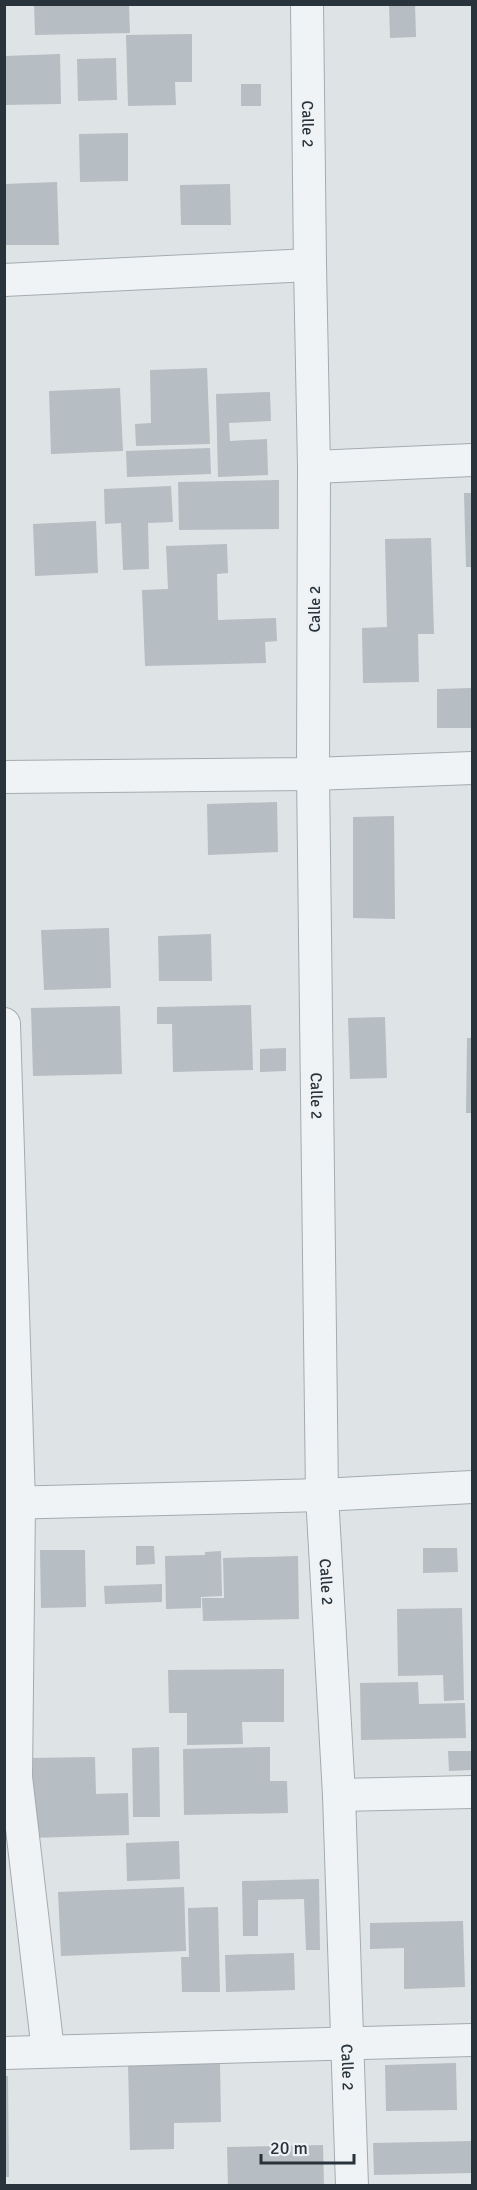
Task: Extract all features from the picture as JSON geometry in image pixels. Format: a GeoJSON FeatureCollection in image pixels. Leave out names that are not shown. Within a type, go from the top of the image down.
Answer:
{"type":"FeatureCollection","features":[{"type":"Feature","properties":{"kind":"street","name":"Calle 2"},"geometry":{"type":"LineString","coordinates":[[307,4],[314,467],[313,774],[322,1495],[339,1795],[352,2186]]}},
{"type":"Feature","properties":{"kind":"street"},"geometry":{"type":"LineString","coordinates":[[4,280],[310,265]]}},
{"type":"Feature","properties":{"kind":"street"},"geometry":{"type":"LineString","coordinates":[[314,467],[472,460]]}},
{"type":"Feature","properties":{"kind":"street"},"geometry":{"type":"LineString","coordinates":[[4,777],[313,774],[472,768]]}},
{"type":"Feature","properties":{"kind":"street"},"geometry":{"type":"LineString","coordinates":[[4,1024],[16,1777],[48,2051]]}},
{"type":"Feature","properties":{"kind":"street"},"geometry":{"type":"LineString","coordinates":[[12,1503],[322,1495],[472,1487]]}},
{"type":"Feature","properties":{"kind":"street"},"geometry":{"type":"LineString","coordinates":[[339,1795],[472,1792]]}},
{"type":"Feature","properties":{"kind":"street"},"geometry":{"type":"LineString","coordinates":[[4,2053],[472,2040]]}},
{"type":"Feature","properties":{"kind":"building"},"geometry":{"type":"Polygon","coordinates":[[[34,4],[129,4],[130,33],[35,35],[34,4]]]}},
{"type":"Feature","properties":{"kind":"building"},"geometry":{"type":"Polygon","coordinates":[[[389,4],[415,4],[416,37],[390,38],[389,4]]]}},
{"type":"Feature","properties":{"kind":"building"},"geometry":{"type":"Polygon","coordinates":[[[192,34],[192,82],[175,82],[176,105],[128,106],[126,35],[192,34]]]}},
{"type":"Feature","properties":{"kind":"building"},"geometry":{"type":"Polygon","coordinates":[[[60,54],[61,104],[4,105],[4,56],[60,54]]]}},
{"type":"Feature","properties":{"kind":"building"},"geometry":{"type":"Polygon","coordinates":[[[116,58],[117,100],[78,101],[77,59],[116,58]]]}},
{"type":"Feature","properties":{"kind":"building"},"geometry":{"type":"Polygon","coordinates":[[[241,84],[261,84],[261,106],[241,106],[241,84]]]}},
{"type":"Feature","properties":{"kind":"building"},"geometry":{"type":"Polygon","coordinates":[[[128,133],[128,181],[80,182],[79,134],[128,133]]]}},
{"type":"Feature","properties":{"kind":"building"},"geometry":{"type":"Polygon","coordinates":[[[57,182],[59,245],[6,245],[4,184],[57,182]]]}},
{"type":"Feature","properties":{"kind":"building"},"geometry":{"type":"Polygon","coordinates":[[[230,184],[231,225],[181,225],[180,185],[230,184]]]}},
{"type":"Feature","properties":{"kind":"building"},"geometry":{"type":"Polygon","coordinates":[[[207,368],[210,444],[136,446],[135,424],[151,423],[150,370],[207,368]]]}},
{"type":"Feature","properties":{"kind":"building"},"geometry":{"type":"Polygon","coordinates":[[[120,388],[123,451],[51,454],[49,391],[120,388]]]}},
{"type":"Feature","properties":{"kind":"building"},"geometry":{"type":"Polygon","coordinates":[[[270,392],[271,421],[229,423],[230,441],[267,439],[268,475],[218,477],[216,394],[270,392]]]}},
{"type":"Feature","properties":{"kind":"building"},"geometry":{"type":"Polygon","coordinates":[[[210,448],[211,474],[127,477],[126,451],[210,448]]]}},
{"type":"Feature","properties":{"kind":"building"},"geometry":{"type":"Polygon","coordinates":[[[279,480],[279,529],[179,530],[178,482],[279,480]]]}},
{"type":"Feature","properties":{"kind":"building"},"geometry":{"type":"Polygon","coordinates":[[[171,486],[173,522],[148,523],[149,569],[123,570],[121,523],[105,524],[104,489],[171,486]]]}},
{"type":"Feature","properties":{"kind":"building"},"geometry":{"type":"Polygon","coordinates":[[[464,493],[472,493],[472,567],[466,567],[464,493]]]}},
{"type":"Feature","properties":{"kind":"building"},"geometry":{"type":"Polygon","coordinates":[[[96,521],[98,573],[35,576],[33,524],[96,521]]]}},
{"type":"Feature","properties":{"kind":"building"},"geometry":{"type":"Polygon","coordinates":[[[431,538],[434,634],[418,634],[419,682],[363,683],[362,628],[387,627],[385,539],[431,538]]]}},
{"type":"Feature","properties":{"kind":"building"},"geometry":{"type":"Polygon","coordinates":[[[227,544],[228,573],[217,574],[218,620],[276,618],[277,641],[265,642],[266,663],[145,666],[142,590],[168,589],[166,546],[227,544]]]}},
{"type":"Feature","properties":{"kind":"building"},"geometry":{"type":"Polygon","coordinates":[[[472,688],[472,728],[437,728],[437,689],[472,688]]]}},
{"type":"Feature","properties":{"kind":"building"},"geometry":{"type":"Polygon","coordinates":[[[277,802],[278,852],[208,855],[207,804],[277,802]]]}},
{"type":"Feature","properties":{"kind":"building"},"geometry":{"type":"Polygon","coordinates":[[[394,816],[395,919],[353,918],[353,817],[394,816]]]}},
{"type":"Feature","properties":{"kind":"building"},"geometry":{"type":"Polygon","coordinates":[[[109,928],[111,988],[44,990],[41,930],[109,928]]]}},
{"type":"Feature","properties":{"kind":"building"},"geometry":{"type":"Polygon","coordinates":[[[211,934],[212,981],[159,981],[158,936],[211,934]]]}},
{"type":"Feature","properties":{"kind":"building"},"geometry":{"type":"Polygon","coordinates":[[[251,1005],[253,1070],[173,1072],[172,1024],[157,1024],[157,1007],[251,1005]]]}},
{"type":"Feature","properties":{"kind":"building"},"geometry":{"type":"Polygon","coordinates":[[[120,1006],[122,1074],[33,1076],[31,1008],[120,1006]]]}},
{"type":"Feature","properties":{"kind":"building"},"geometry":{"type":"Polygon","coordinates":[[[385,1017],[387,1078],[350,1079],[348,1018],[385,1017]]]}},
{"type":"Feature","properties":{"kind":"building"},"geometry":{"type":"Polygon","coordinates":[[[467,1038],[472,1038],[472,1113],[466,1113],[467,1038]]]}},
{"type":"Feature","properties":{"kind":"building"},"geometry":{"type":"Polygon","coordinates":[[[286,1048],[286,1071],[260,1072],[260,1049],[286,1048]]]}},
{"type":"Feature","properties":{"kind":"building"},"geometry":{"type":"Polygon","coordinates":[[[136,1546],[154,1546],[155,1564],[136,1565],[136,1546]]]}},
{"type":"Feature","properties":{"kind":"building"},"geometry":{"type":"Polygon","coordinates":[[[423,1548],[457,1548],[458,1572],[423,1573],[423,1548]]]}},
{"type":"Feature","properties":{"kind":"building"},"geometry":{"type":"Polygon","coordinates":[[[40,1550],[85,1550],[86,1607],[41,1608],[40,1550]]]}},
{"type":"Feature","properties":{"kind":"building"},"geometry":{"type":"Polygon","coordinates":[[[221,1551],[222,1596],[201,1597],[201,1608],[166,1609],[165,1556],[205,1555],[205,1552],[221,1551]]]}},
{"type":"Feature","properties":{"kind":"building"},"geometry":{"type":"Polygon","coordinates":[[[298,1556],[299,1619],[203,1621],[202,1598],[224,1598],[223,1558],[298,1556]]]}},
{"type":"Feature","properties":{"kind":"building"},"geometry":{"type":"Polygon","coordinates":[[[162,1584],[162,1602],[105,1604],[104,1586],[162,1584]]]}},
{"type":"Feature","properties":{"kind":"building"},"geometry":{"type":"Polygon","coordinates":[[[462,1608],[464,1700],[444,1701],[443,1675],[398,1676],[397,1609],[462,1608]]]}},
{"type":"Feature","properties":{"kind":"building"},"geometry":{"type":"Polygon","coordinates":[[[284,1669],[284,1722],[242,1722],[243,1744],[187,1745],[187,1713],[169,1713],[168,1670],[284,1669]]]}},
{"type":"Feature","properties":{"kind":"building"},"geometry":{"type":"Polygon","coordinates":[[[418,1682],[419,1704],[465,1703],[466,1738],[361,1740],[360,1683],[418,1682]]]}},
{"type":"Feature","properties":{"kind":"building"},"geometry":{"type":"Polygon","coordinates":[[[159,1747],[160,1817],[133,1817],[132,1748],[159,1747]]]}},
{"type":"Feature","properties":{"kind":"building"},"geometry":{"type":"Polygon","coordinates":[[[270,1747],[270,1781],[287,1781],[288,1813],[184,1815],[183,1749],[270,1747]]]}},
{"type":"Feature","properties":{"kind":"building"},"geometry":{"type":"Polygon","coordinates":[[[448,1751],[472,1751],[472,1770],[449,1771],[448,1751]]]}},
{"type":"Feature","properties":{"kind":"building"},"geometry":{"type":"Polygon","coordinates":[[[95,1757],[96,1794],[128,1793],[129,1835],[30,1838],[28,1758],[95,1757]]]}},
{"type":"Feature","properties":{"kind":"building"},"geometry":{"type":"Polygon","coordinates":[[[179,1841],[180,1879],[127,1881],[126,1843],[179,1841]]]}},
{"type":"Feature","properties":{"kind":"building"},"geometry":{"type":"Polygon","coordinates":[[[319,1879],[320,1950],[306,1950],[304,1899],[258,1900],[258,1936],[243,1936],[242,1881],[319,1879]]]}},
{"type":"Feature","properties":{"kind":"building"},"geometry":{"type":"Polygon","coordinates":[[[184,1887],[186,1951],[61,1956],[58,1892],[184,1887]]]}},
{"type":"Feature","properties":{"kind":"building"},"geometry":{"type":"Polygon","coordinates":[[[218,1907],[220,1992],[182,1992],[181,1957],[189,1957],[188,1908],[218,1907]]]}},
{"type":"Feature","properties":{"kind":"building"},"geometry":{"type":"Polygon","coordinates":[[[463,1921],[465,1987],[404,1989],[404,1948],[370,1949],[370,1923],[463,1921]]]}},
{"type":"Feature","properties":{"kind":"building"},"geometry":{"type":"Polygon","coordinates":[[[294,1953],[295,1990],[226,1992],[225,1955],[294,1953]]]}},
{"type":"Feature","properties":{"kind":"building"},"geometry":{"type":"Polygon","coordinates":[[[220,2062],[221,2122],[174,2123],[174,2149],[130,2150],[128,2064],[220,2062]]]}},
{"type":"Feature","properties":{"kind":"building"},"geometry":{"type":"Polygon","coordinates":[[[456,2063],[457,2110],[386,2111],[385,2065],[456,2063]]]}},
{"type":"Feature","properties":{"kind":"building"},"geometry":{"type":"Polygon","coordinates":[[[4,2076],[8,2076],[9,2177],[4,2177],[4,2076]]]}},
{"type":"Feature","properties":{"kind":"building"},"geometry":{"type":"Polygon","coordinates":[[[472,2141],[472,2173],[374,2175],[373,2143],[472,2141]]]}},
{"type":"Feature","properties":{"kind":"building"},"geometry":{"type":"Polygon","coordinates":[[[323,2145],[324,2186],[228,2186],[227,2147],[323,2145]]]}}]}
